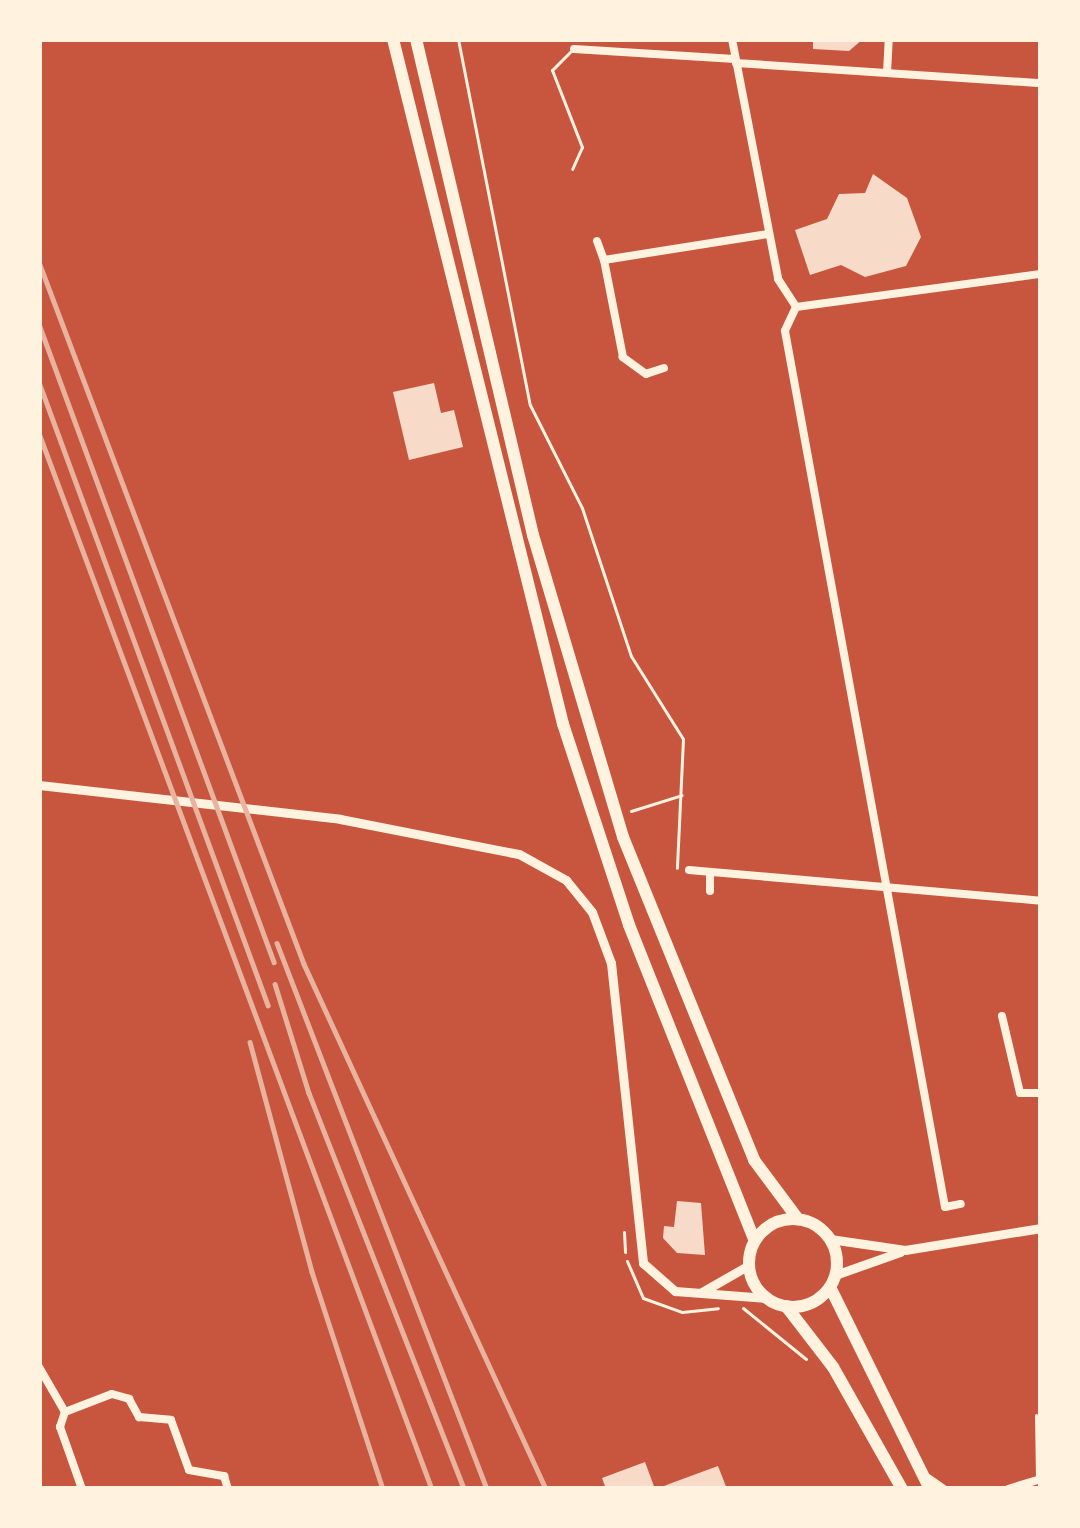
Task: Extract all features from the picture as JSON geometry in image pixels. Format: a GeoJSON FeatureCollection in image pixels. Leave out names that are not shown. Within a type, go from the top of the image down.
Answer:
{"type":"FeatureCollection","features":[{"type":"Feature","properties":{"kind":"main road"},"geometry":{"type":"LineString","coordinates":[[393,39],[563,724],[629,925],[755,1240]]}},
{"type":"Feature","properties":{"kind":"main road"},"geometry":{"type":"LineString","coordinates":[[416,39],[532,535],[623,837],[754,1160],[798,1219],[830,1239],[833,1281],[931,1489]]}},
{"type":"Feature","properties":{"kind":"main road"},"geometry":{"type":"LineString","coordinates":[[798,1219],[773,1223],[755,1240],[749,1265],[766,1298],[786,1306],[811,1303],[833,1281]]}},
{"type":"Feature","properties":{"kind":"main road"},"geometry":{"type":"LineString","coordinates":[[786,1306],[833,1366],[902,1489]]}},
{"type":"Feature","properties":{"kind":"street"},"geometry":{"type":"LineString","coordinates":[[732,39],[778,279],[796,308]]}},
{"type":"Feature","properties":{"kind":"street"},"geometry":{"type":"LineString","coordinates":[[887,73],[889,39]]}},
{"type":"Feature","properties":{"kind":"street"},"geometry":{"type":"LineString","coordinates":[[574,49],[1041,83]]}},
{"type":"Feature","properties":{"kind":"street"},"geometry":{"type":"LineString","coordinates":[[604,260],[769,234]]}},
{"type":"Feature","properties":{"kind":"street"},"geometry":{"type":"LineString","coordinates":[[597,242],[623,357],[646,374],[664,368]]}},
{"type":"Feature","properties":{"kind":"street"},"geometry":{"type":"LineString","coordinates":[[796,308],[1041,274]]}},
{"type":"Feature","properties":{"kind":"street"},"geometry":{"type":"LineString","coordinates":[[796,308],[785,331],[945,1207],[961,1204]]}},
{"type":"Feature","properties":{"kind":"street"},"geometry":{"type":"LineString","coordinates":[[39,785],[340,819],[519,854],[579,892],[611,963],[643,1263],[665,1286],[697,1294],[766,1298]]}},
{"type":"Feature","properties":{"kind":"street"},"geometry":{"type":"LineString","coordinates":[[689,870],[1041,901]]}},
{"type":"Feature","properties":{"kind":"street"},"geometry":{"type":"LineString","coordinates":[[710,872],[710,891]]}},
{"type":"Feature","properties":{"kind":"street"},"geometry":{"type":"LineString","coordinates":[[1002,1016],[1019,1093],[1041,1094]]}},
{"type":"Feature","properties":{"kind":"street"},"geometry":{"type":"LineString","coordinates":[[833,1281],[904,1250],[1038,1229]]}},
{"type":"Feature","properties":{"kind":"street"},"geometry":{"type":"LineString","coordinates":[[830,1239],[904,1250]]}},
{"type":"Feature","properties":{"kind":"street"},"geometry":{"type":"LineString","coordinates":[[697,1294],[749,1265]]}},
{"type":"Feature","properties":{"kind":"street"},"geometry":{"type":"LineString","coordinates":[[39,1367],[65,1412],[60,1427],[82,1489]]}},
{"type":"Feature","properties":{"kind":"street"},"geometry":{"type":"LineString","coordinates":[[65,1412],[112,1394],[129,1399],[139,1417],[171,1420],[189,1470],[224,1476],[228,1489]]}},
{"type":"Feature","properties":{"kind":"street"},"geometry":{"type":"LineString","coordinates":[[922,1473],[944,1489]]}},
{"type":"Feature","properties":{"kind":"street"},"geometry":{"type":"LineString","coordinates":[[1008,1489],[1039,1479]]}},
{"type":"Feature","properties":{"kind":"lane"},"geometry":{"type":"LineString","coordinates":[[572,169],[582,147],[552,70],[574,49]]}},
{"type":"Feature","properties":{"kind":"lane"},"geometry":{"type":"LineString","coordinates":[[1036,1415],[1039,1479]]}},
{"type":"Feature","properties":{"kind":"path"},"geometry":{"type":"LineString","coordinates":[[458,39],[530,405],[582,508],[631,656],[678,725],[683,794],[677,868]]}},
{"type":"Feature","properties":{"kind":"path"},"geometry":{"type":"LineString","coordinates":[[631,812],[683,794]]}},
{"type":"Feature","properties":{"kind":"path"},"geometry":{"type":"LineString","coordinates":[[624,1232],[626,1252]]}},
{"type":"Feature","properties":{"kind":"path"},"geometry":{"type":"LineString","coordinates":[[627,1261],[643,1298],[682,1312],[739,1305],[812,1363]]}},
{"type":"Feature","properties":{"kind":"building"},"geometry":{"type":"Polygon","coordinates":[[[813,39],[863,39],[849,51],[813,49],[813,39]]]}},
{"type":"Feature","properties":{"kind":"building"},"geometry":{"type":"Polygon","coordinates":[[[873,174],[907,198],[921,237],[906,266],[865,277],[841,265],[810,275],[795,230],[827,219],[839,194],[865,193],[873,174]]]}},
{"type":"Feature","properties":{"kind":"building"},"geometry":{"type":"Polygon","coordinates":[[[434,383],[441,413],[454,410],[463,447],[409,460],[393,392],[434,383]]]}},
{"type":"Feature","properties":{"kind":"building"},"geometry":{"type":"Polygon","coordinates":[[[677,1201],[701,1203],[705,1255],[677,1253],[663,1238],[664,1226],[674,1227],[677,1201]]]}},
{"type":"Feature","properties":{"kind":"building"},"geometry":{"type":"Polygon","coordinates":[[[645,1462],[655,1489],[606,1489],[602,1478],[645,1462]]]}},
{"type":"Feature","properties":{"kind":"building"},"geometry":{"type":"Polygon","coordinates":[[[718,1466],[727,1489],[657,1489],[669,1484],[718,1466]]]}},
{"type":"Feature","properties":{"kind":"railway"},"geometry":{"type":"LineString","coordinates":[[39,262],[304,964],[546,1489]]}},
{"type":"Feature","properties":{"kind":"railway"},"geometry":{"type":"LineString","coordinates":[[39,324],[274,962]]}},
{"type":"Feature","properties":{"kind":"railway"},"geometry":{"type":"LineString","coordinates":[[39,382],[268,1005]]}},
{"type":"Feature","properties":{"kind":"railway"},"geometry":{"type":"LineString","coordinates":[[39,433],[432,1489]]}},
{"type":"Feature","properties":{"kind":"railway"},"geometry":{"type":"LineString","coordinates":[[277,943],[487,1489]]}},
{"type":"Feature","properties":{"kind":"railway"},"geometry":{"type":"LineString","coordinates":[[275,984],[309,1093],[464,1489]]}},
{"type":"Feature","properties":{"kind":"railway"},"geometry":{"type":"LineString","coordinates":[[250,1042],[312,1272],[383,1489]]}}]}
